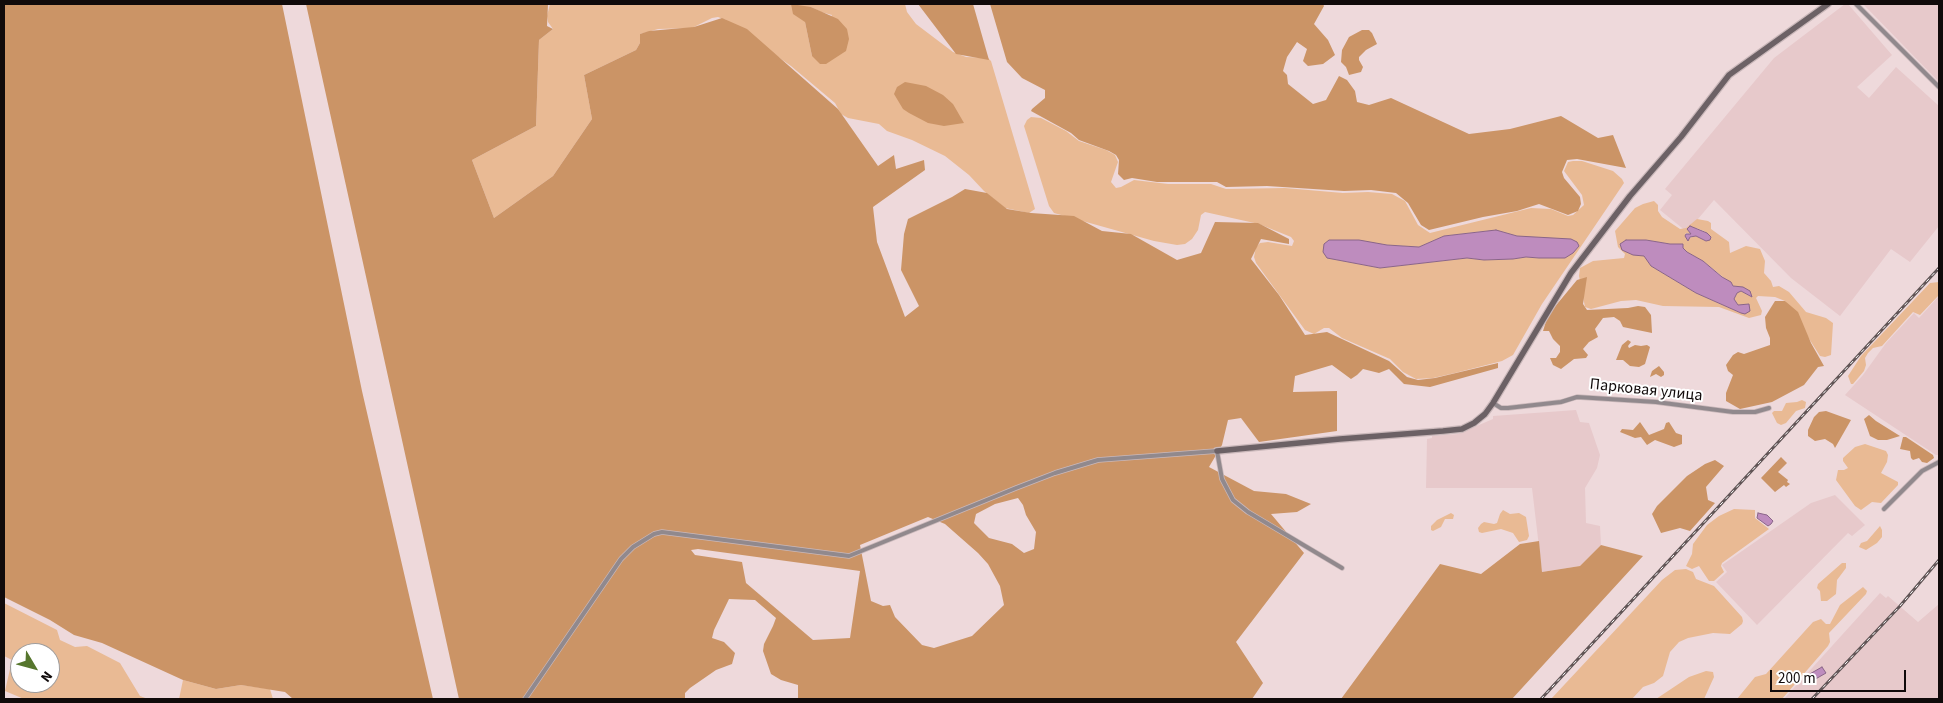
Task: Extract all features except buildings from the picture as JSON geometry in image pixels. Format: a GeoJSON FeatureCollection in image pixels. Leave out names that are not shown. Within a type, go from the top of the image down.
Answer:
{"type":"FeatureCollection","features":[{"type":"Feature","properties":{"kind":"street"},"geometry":{"type":"LineString","coordinates":[[525,699],[622,559],[633,547],[654,534],[662,532],[849,556],[1016,488],[1098,460],[1462,429],[1474,423],[1485,414],[1493,402],[1571,273],[1630,196],[1681,137],[1729,75],[1828,4]]}},
{"type":"Feature","properties":{"kind":"street"},"geometry":{"type":"LineString","coordinates":[[1856,4],[1939,87]]}},
{"type":"Feature","properties":{"kind":"street","name":"Парковая улица"},"geometry":{"type":"LineString","coordinates":[[1493,402],[1501,408],[1508,408],[1561,402],[1577,397],[1656,402],[1734,412],[1755,412],[1769,408]]}},
{"type":"Feature","properties":{"kind":"street"},"geometry":{"type":"LineString","coordinates":[[1217,451],[1222,479],[1233,500],[1248,512],[1342,568]]}},
{"type":"Feature","properties":{"kind":"street"},"geometry":{"type":"LineString","coordinates":[[1884,509],[1922,472],[1939,462]]}},
{"type":"Feature","properties":{"kind":"shaded area"},"geometry":{"type":"Polygon","coordinates":[[[4,4],[282,4],[362,391],[433,699],[293,699],[285,692],[241,685],[216,689],[183,680],[102,643],[74,635],[50,620],[4,597],[4,4]]]}},
{"type":"Feature","properties":{"kind":"shaded area"},"geometry":{"type":"Polygon","coordinates":[[[306,4],[548,4],[547,26],[553,29],[539,40],[536,126],[472,160],[494,218],[553,176],[592,119],[584,75],[636,50],[640,43],[640,34],[649,31],[694,27],[722,18],[747,29],[838,109],[878,166],[894,155],[896,169],[924,160],[925,170],[873,207],[877,242],[905,317],[919,306],[901,270],[904,234],[908,219],[965,189],[987,193],[1007,209],[1074,216],[1102,231],[1131,234],[1177,260],[1201,253],[1215,222],[1258,223],[1289,239],[1289,244],[1261,239],[1251,259],[1279,295],[1305,335],[1327,332],[1389,361],[1407,377],[1418,380],[1435,378],[1498,363],[1498,368],[1430,387],[1404,384],[1389,369],[1379,373],[1363,369],[1351,379],[1332,365],[1295,376],[1293,392],[1337,391],[1337,431],[1259,442],[1241,418],[1228,420],[1222,445],[1209,467],[1254,491],[1286,494],[1311,504],[1297,512],[1271,514],[1304,553],[1236,642],[1263,683],[1252,699],[800,699],[798,698],[798,685],[781,680],[771,674],[763,651],[764,644],[776,618],[755,600],[729,599],[712,638],[724,642],[735,653],[732,664],[716,670],[690,688],[685,693],[685,699],[459,699],[306,4]],[[1018,498],[995,504],[976,514],[974,523],[989,538],[1012,544],[1024,553],[1034,549],[1036,532],[1018,498]],[[928,517],[860,545],[871,601],[883,606],[890,605],[895,617],[922,645],[934,648],[972,636],[1004,605],[1000,586],[988,564],[945,524],[928,517]],[[698,549],[691,550],[695,555],[742,562],[746,583],[813,640],[850,638],[860,571],[698,549]]]}},
{"type":"Feature","properties":{"kind":"shaded area"},"geometry":{"type":"Polygon","coordinates":[[[550,4],[905,4],[907,12],[916,24],[953,52],[966,57],[988,58],[991,61],[1035,209],[1029,213],[1005,208],[945,156],[912,140],[887,131],[879,124],[848,118],[841,114],[835,103],[791,66],[726,20],[718,17],[692,28],[658,29],[640,34],[640,43],[636,50],[584,75],[592,119],[553,176],[494,218],[472,160],[536,126],[539,40],[553,29],[548,22],[547,16],[550,4]],[[811,7],[805,22],[812,56],[832,15],[811,7]]]}},
{"type":"Feature","properties":{"kind":"shaded area"},"geometry":{"type":"Polygon","coordinates":[[[791,4],[811,7],[838,19],[847,29],[849,39],[846,51],[826,64],[820,64],[812,56],[805,22],[793,14],[791,4]]]}},
{"type":"Feature","properties":{"kind":"shaded area"},"geometry":{"type":"Polygon","coordinates":[[[918,4],[973,4],[989,60],[956,54],[918,4]]]}},
{"type":"Feature","properties":{"kind":"shaded area"},"geometry":{"type":"Polygon","coordinates":[[[990,4],[1323,4],[1324,6],[1314,24],[1328,40],[1335,55],[1323,64],[1308,66],[1303,61],[1307,49],[1297,42],[1287,57],[1283,71],[1287,75],[1288,84],[1313,104],[1326,100],[1339,76],[1347,80],[1355,91],[1357,102],[1369,105],[1391,98],[1469,134],[1510,129],[1561,116],[1598,138],[1613,135],[1626,168],[1577,159],[1567,160],[1562,172],[1564,178],[1580,197],[1581,204],[1578,211],[1568,215],[1539,204],[1517,211],[1429,230],[1421,225],[1408,203],[1396,193],[1371,190],[1344,191],[1267,186],[1226,187],[1217,182],[1157,182],[1132,178],[1124,180],[1118,174],[1119,160],[1116,155],[1079,140],[1071,133],[1031,111],[1045,98],[1045,90],[1022,78],[1007,62],[990,4]]]}},
{"type":"Feature","properties":{"kind":"shaded area"},"geometry":{"type":"Polygon","coordinates":[[[1845,4],[1848,4],[1892,55],[1857,87],[1869,98],[1896,67],[1939,106],[1939,226],[1910,262],[1891,249],[1840,316],[1791,278],[1714,200],[1687,232],[1660,210],[1672,195],[1665,189],[1774,58],[1845,4]]]}},
{"type":"Feature","properties":{"kind":"shaded area"},"geometry":{"type":"Polygon","coordinates":[[[1863,4],[1939,4],[1939,82],[1863,4]]]}},
{"type":"Feature","properties":{"kind":"shaded area"},"geometry":{"type":"Polygon","coordinates":[[[1362,30],[1369,30],[1377,44],[1366,50],[1359,57],[1363,67],[1361,72],[1349,75],[1346,67],[1341,62],[1342,50],[1349,37],[1362,30]]]}},
{"type":"Feature","properties":{"kind":"shaded area"},"geometry":{"type":"Polygon","coordinates":[[[905,82],[926,86],[943,95],[953,104],[964,123],[944,126],[928,123],[903,109],[894,94],[897,87],[905,82]]]}},
{"type":"Feature","properties":{"kind":"shaded area"},"geometry":{"type":"Polygon","coordinates":[[[1031,117],[1041,118],[1066,131],[1079,141],[1115,155],[1118,162],[1111,182],[1116,188],[1134,180],[1168,184],[1211,184],[1226,189],[1285,188],[1343,193],[1368,192],[1392,194],[1405,201],[1418,225],[1430,233],[1531,208],[1551,209],[1568,216],[1573,215],[1584,205],[1582,195],[1564,171],[1568,162],[1582,161],[1613,171],[1624,183],[1542,304],[1513,355],[1502,361],[1455,373],[1433,378],[1416,379],[1403,372],[1390,359],[1342,338],[1329,328],[1324,328],[1314,334],[1305,330],[1256,263],[1254,257],[1256,247],[1260,243],[1268,242],[1292,246],[1294,241],[1291,237],[1259,224],[1205,212],[1201,215],[1198,230],[1192,239],[1185,244],[1177,245],[1154,241],[1054,213],[1049,206],[1024,126],[1031,117]],[[1485,231],[1444,236],[1419,247],[1374,244],[1333,259],[1380,268],[1467,258],[1484,260],[1526,257],[1565,258],[1517,236],[1502,232],[1485,231]]]}},
{"type":"Feature","properties":{"kind":"shaded area"},"geometry":{"type":"Polygon","coordinates":[[[1654,201],[1658,205],[1658,211],[1662,217],[1680,229],[1686,228],[1697,219],[1708,221],[1711,223],[1711,229],[1729,242],[1730,253],[1746,246],[1760,249],[1765,261],[1764,273],[1771,281],[1773,287],[1779,286],[1789,292],[1806,312],[1826,318],[1833,323],[1831,355],[1820,356],[1785,301],[1775,297],[1758,296],[1756,298],[1762,311],[1761,315],[1749,318],[1719,307],[1663,306],[1636,300],[1621,301],[1591,309],[1585,307],[1579,276],[1580,268],[1593,261],[1624,258],[1625,254],[1618,247],[1615,231],[1635,208],[1654,201]],[[1696,228],[1687,229],[1691,234],[1686,233],[1685,236],[1689,238],[1696,236],[1706,241],[1711,237],[1704,231],[1696,228]],[[1626,240],[1647,258],[1651,266],[1696,293],[1741,313],[1749,307],[1748,304],[1738,305],[1734,299],[1737,293],[1741,291],[1752,297],[1741,287],[1734,286],[1703,261],[1687,252],[1683,248],[1683,244],[1626,240]]]}},
{"type":"Feature","properties":{"kind":"shaded area"},"geometry":{"type":"Polygon","coordinates":[[[1690,226],[1707,233],[1711,237],[1710,240],[1706,241],[1696,236],[1690,237],[1688,241],[1685,236],[1686,234],[1691,234],[1687,229],[1690,226]]]}},
{"type":"Feature","properties":{"kind":"shaded area"},"geometry":{"type":"Polygon","coordinates":[[[1496,230],[1517,236],[1571,239],[1577,242],[1579,246],[1565,258],[1526,257],[1484,260],[1467,258],[1380,268],[1327,258],[1323,252],[1324,244],[1329,240],[1359,240],[1387,245],[1419,247],[1444,236],[1496,230]]]}},
{"type":"Feature","properties":{"kind":"shaded area"},"geometry":{"type":"Polygon","coordinates":[[[1626,240],[1683,244],[1683,248],[1687,252],[1703,261],[1731,282],[1733,286],[1743,287],[1750,291],[1752,297],[1741,291],[1737,293],[1734,299],[1738,305],[1749,304],[1750,311],[1745,314],[1741,313],[1696,293],[1651,266],[1644,256],[1633,255],[1622,250],[1620,244],[1626,240]]]}},
{"type":"Feature","properties":{"kind":"shaded area"},"geometry":{"type":"Polygon","coordinates":[[[1587,277],[1583,304],[1587,310],[1645,307],[1651,315],[1652,333],[1623,327],[1620,321],[1614,317],[1603,318],[1595,329],[1598,337],[1589,342],[1583,349],[1588,355],[1586,358],[1574,359],[1561,369],[1553,365],[1550,358],[1556,358],[1560,352],[1560,346],[1553,339],[1549,331],[1543,331],[1548,315],[1577,280],[1587,277]]]}},
{"type":"Feature","properties":{"kind":"shaded area"},"geometry":{"type":"Polygon","coordinates":[[[1939,282],[1939,295],[1920,315],[1913,312],[1882,346],[1873,348],[1868,353],[1865,358],[1866,365],[1864,371],[1851,384],[1848,376],[1861,356],[1930,283],[1939,282]]]}},
{"type":"Feature","properties":{"kind":"shaded area"},"geometry":{"type":"Polygon","coordinates":[[[1939,296],[1939,455],[1936,455],[1845,395],[1863,375],[1886,343],[1914,313],[1919,318],[1939,296]]]}},
{"type":"Feature","properties":{"kind":"shaded area"},"geometry":{"type":"Polygon","coordinates":[[[1775,301],[1785,301],[1798,312],[1811,343],[1824,366],[1818,367],[1804,385],[1772,402],[1740,409],[1726,401],[1726,393],[1733,375],[1728,371],[1726,365],[1733,355],[1738,352],[1744,354],[1770,345],[1765,317],[1775,301]]]}},
{"type":"Feature","properties":{"kind":"shaded area"},"geometry":{"type":"Polygon","coordinates":[[[1628,340],[1631,342],[1628,346],[1629,348],[1635,345],[1647,345],[1650,347],[1645,364],[1639,367],[1630,366],[1623,360],[1616,360],[1622,345],[1628,340]]]}},
{"type":"Feature","properties":{"kind":"shaded area"},"geometry":{"type":"Polygon","coordinates":[[[1659,366],[1664,375],[1661,377],[1656,374],[1650,377],[1652,371],[1659,366]]]}},
{"type":"Feature","properties":{"kind":"shaded area"},"geometry":{"type":"Polygon","coordinates":[[[1802,400],[1806,402],[1805,408],[1796,411],[1786,423],[1781,425],[1777,423],[1772,413],[1774,411],[1782,411],[1786,403],[1802,400]]]}},
{"type":"Feature","properties":{"kind":"shaded area"},"geometry":{"type":"Polygon","coordinates":[[[1576,410],[1580,422],[1589,423],[1600,455],[1597,468],[1585,488],[1586,523],[1600,526],[1601,545],[1580,566],[1542,572],[1532,488],[1426,488],[1427,439],[1432,438],[1432,436],[1458,434],[1493,419],[1493,416],[1576,410]]]}},
{"type":"Feature","properties":{"kind":"shaded area"},"geometry":{"type":"Polygon","coordinates":[[[1826,411],[1851,420],[1835,448],[1833,444],[1825,439],[1815,441],[1808,436],[1808,430],[1814,417],[1819,412],[1826,411]]]}},
{"type":"Feature","properties":{"kind":"shaded area"},"geometry":{"type":"Polygon","coordinates":[[[1869,415],[1900,436],[1887,440],[1878,440],[1870,436],[1864,419],[1869,415]]]}},
{"type":"Feature","properties":{"kind":"shaded area"},"geometry":{"type":"Polygon","coordinates":[[[1640,422],[1649,435],[1664,429],[1666,423],[1669,422],[1676,433],[1682,435],[1682,444],[1674,447],[1655,440],[1647,445],[1641,437],[1635,438],[1620,432],[1622,429],[1633,430],[1640,422]]]}},
{"type":"Feature","properties":{"kind":"shaded area"},"geometry":{"type":"Polygon","coordinates":[[[1903,437],[1906,437],[1933,455],[1934,458],[1927,463],[1922,462],[1919,458],[1913,460],[1910,451],[1900,449],[1903,437]]]}},
{"type":"Feature","properties":{"kind":"shaded area"},"geometry":{"type":"Polygon","coordinates":[[[1865,444],[1886,451],[1888,455],[1887,462],[1881,473],[1898,482],[1898,485],[1881,503],[1872,502],[1861,510],[1855,506],[1836,480],[1838,470],[1848,468],[1843,458],[1855,447],[1865,444]]]}},
{"type":"Feature","properties":{"kind":"shaded area"},"geometry":{"type":"Polygon","coordinates":[[[1781,457],[1787,463],[1778,472],[1790,484],[1786,487],[1784,485],[1775,492],[1761,478],[1781,457]]]}},
{"type":"Feature","properties":{"kind":"shaded area"},"geometry":{"type":"Polygon","coordinates":[[[1715,460],[1724,466],[1706,487],[1708,500],[1715,503],[1690,531],[1680,528],[1661,533],[1652,514],[1657,506],[1687,476],[1715,460]]]}},
{"type":"Feature","properties":{"kind":"shaded area"},"geometry":{"type":"Polygon","coordinates":[[[1835,495],[1865,525],[1852,536],[1848,533],[1757,625],[1716,582],[1727,572],[1722,565],[1811,503],[1835,495]]]}},
{"type":"Feature","properties":{"kind":"shaded area"},"geometry":{"type":"Polygon","coordinates":[[[1734,509],[1755,510],[1755,518],[1769,529],[1722,563],[1721,566],[1724,572],[1714,581],[1709,581],[1699,566],[1692,569],[1686,566],[1692,554],[1693,544],[1707,525],[1719,516],[1734,509]]]}},
{"type":"Feature","properties":{"kind":"shaded area"},"geometry":{"type":"Polygon","coordinates":[[[1503,510],[1510,514],[1519,513],[1526,517],[1529,536],[1527,540],[1519,542],[1513,533],[1501,529],[1479,532],[1478,528],[1484,522],[1497,523],[1503,510]]]}},
{"type":"Feature","properties":{"kind":"shaded area"},"geometry":{"type":"Polygon","coordinates":[[[1451,513],[1454,515],[1453,519],[1445,519],[1441,527],[1433,531],[1431,530],[1431,526],[1437,520],[1451,513]]]}},
{"type":"Feature","properties":{"kind":"shaded area"},"geometry":{"type":"Polygon","coordinates":[[[1758,513],[1767,515],[1773,521],[1771,524],[1768,526],[1757,518],[1758,513]]]}},
{"type":"Feature","properties":{"kind":"shaded area"},"geometry":{"type":"Polygon","coordinates":[[[1880,526],[1882,537],[1877,543],[1866,550],[1859,547],[1861,543],[1867,541],[1880,526]]]}},
{"type":"Feature","properties":{"kind":"shaded area"},"geometry":{"type":"Polygon","coordinates":[[[1539,541],[1542,572],[1580,566],[1601,545],[1643,556],[1512,699],[1341,699],[1440,564],[1481,574],[1520,544],[1539,541]]]}},
{"type":"Feature","properties":{"kind":"shaded area"},"geometry":{"type":"Polygon","coordinates":[[[1842,563],[1846,563],[1846,568],[1837,580],[1836,594],[1827,601],[1821,601],[1820,591],[1817,588],[1818,584],[1842,563]]]}},
{"type":"Feature","properties":{"kind":"shaded area"},"geometry":{"type":"Polygon","coordinates":[[[1686,569],[1693,572],[1696,579],[1714,586],[1742,617],[1742,624],[1730,634],[1713,633],[1688,638],[1679,642],[1670,652],[1663,676],[1654,683],[1643,687],[1632,699],[1551,699],[1662,580],[1675,570],[1686,569]]]}},
{"type":"Feature","properties":{"kind":"shaded area"},"geometry":{"type":"Polygon","coordinates":[[[1863,587],[1867,591],[1866,594],[1829,633],[1830,642],[1828,646],[1782,699],[1737,699],[1755,677],[1766,674],[1813,622],[1821,619],[1826,624],[1830,624],[1840,605],[1863,587]]]}},
{"type":"Feature","properties":{"kind":"shaded area"},"geometry":{"type":"Polygon","coordinates":[[[1880,593],[1886,598],[1888,596],[1918,622],[1939,604],[1939,699],[1784,699],[1880,593]]]}},
{"type":"Feature","properties":{"kind":"shaded area"},"geometry":{"type":"Polygon","coordinates":[[[4,603],[57,630],[60,640],[75,647],[87,646],[120,663],[140,696],[148,699],[24,699],[5,691],[10,669],[10,693],[60,693],[60,643],[10,643],[10,659],[4,656],[4,603]]]}},
{"type":"Feature","properties":{"kind":"shaded area"},"geometry":{"type":"Polygon","coordinates":[[[1822,667],[1826,673],[1812,681],[1808,675],[1822,667]]]}},
{"type":"Feature","properties":{"kind":"shaded area"},"geometry":{"type":"Polygon","coordinates":[[[1706,671],[1713,672],[1714,677],[1704,699],[1656,699],[1689,677],[1706,671]]]}},
{"type":"Feature","properties":{"kind":"shaded area"},"geometry":{"type":"Polygon","coordinates":[[[183,680],[216,689],[241,685],[270,689],[273,699],[179,699],[183,680]]]}},
{"type":"Feature","properties":{"kind":"railway"},"geometry":{"type":"LineString","coordinates":[[1541,699],[1939,268]]}},
{"type":"Feature","properties":{"kind":"railway"},"geometry":{"type":"LineString","coordinates":[[1812,699],[1900,606],[1939,560]]}}]}
